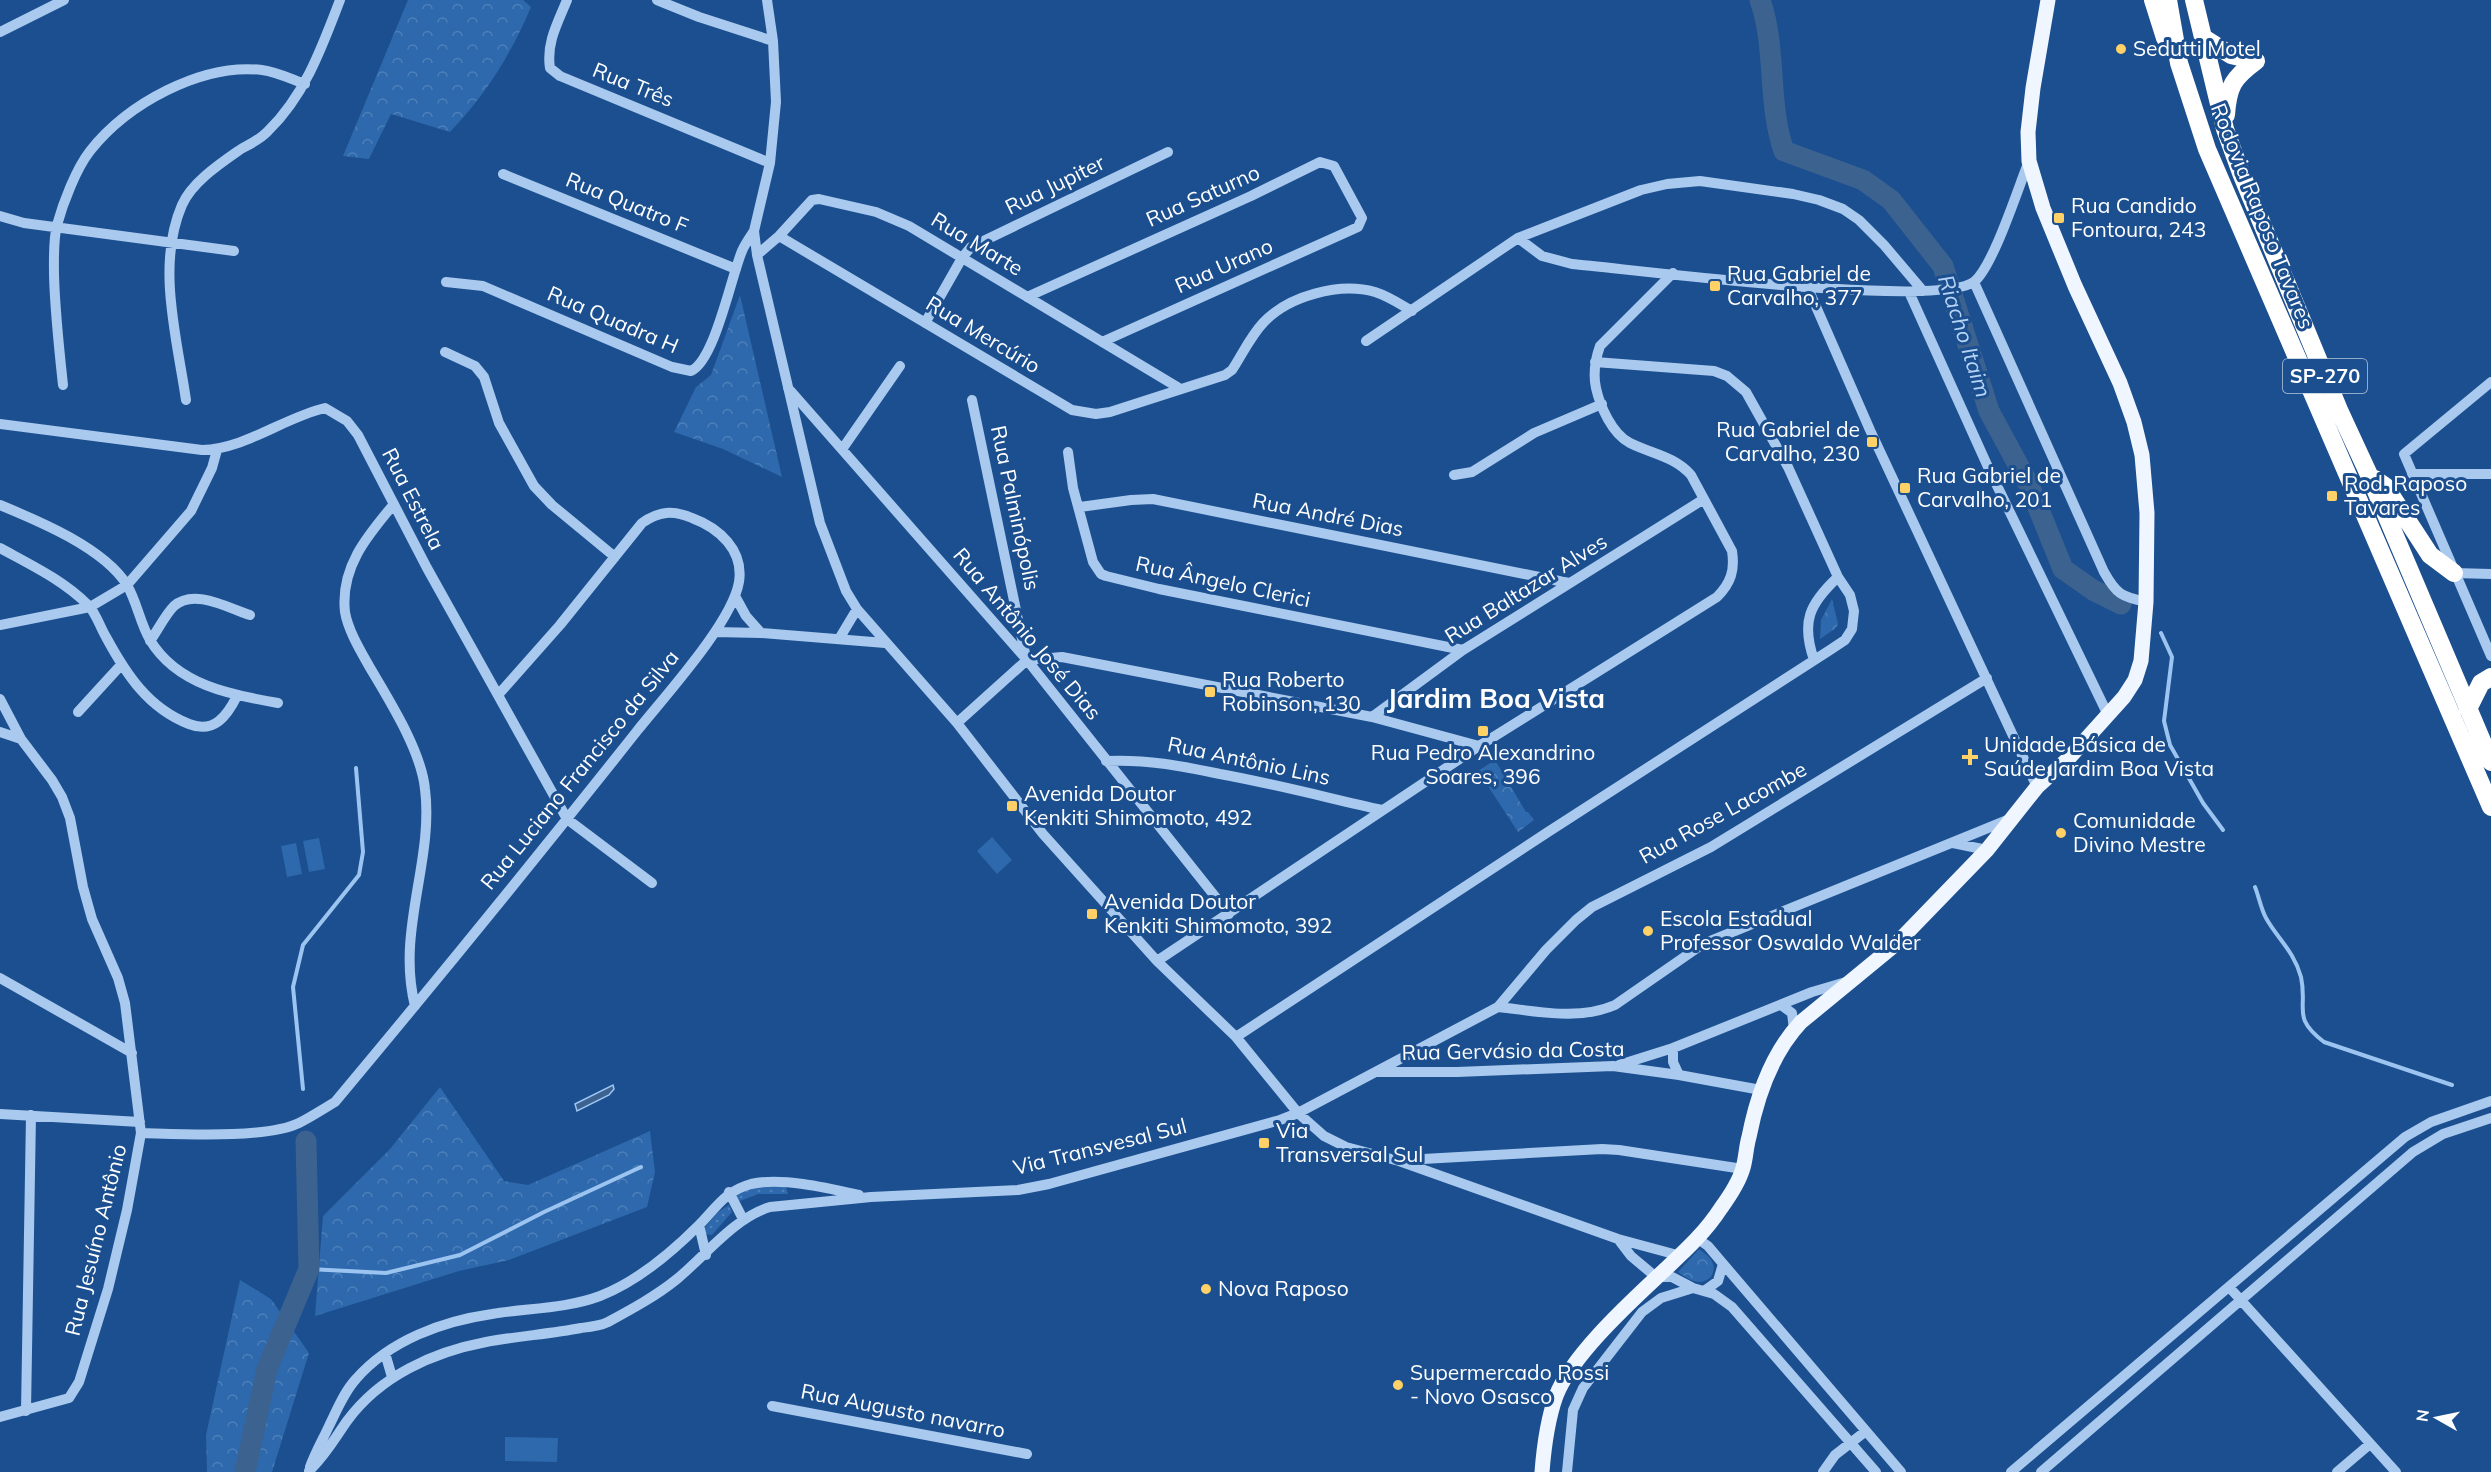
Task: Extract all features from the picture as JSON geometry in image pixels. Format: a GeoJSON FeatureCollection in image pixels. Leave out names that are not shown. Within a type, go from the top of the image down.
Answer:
{"type":"FeatureCollection","features":[{"type":"Feature","properties":{"kind":"highway"},"geometry":{"type":"LineString","coordinates":[[2153,0],[2164,36],[2179,63]]}},
{"type":"Feature","properties":{"kind":"highway","name":"Rodovia Raposo Tavares"},"geometry":{"type":"LineString","coordinates":[[2168,0],[2179,63],[2219,179],[2491,807]]}},
{"type":"Feature","properties":{"kind":"highway","name":"Rodovia Raposo Tavares"},"geometry":{"type":"LineString","coordinates":[[2194,0],[2225,129],[2266,236],[2491,762]]}},
{"type":"Feature","properties":{"kind":"highway"},"geometry":{"type":"LineString","coordinates":[[2204,38],[2231,55],[2256,62],[2236,76],[2230,87],[2225,129]]}},
{"type":"Feature","properties":{"kind":"highway"},"geometry":{"type":"LineString","coordinates":[[2370,477],[2385,486],[2430,555],[2454,573]]}},
{"type":"Feature","properties":{"kind":"highway"},"geometry":{"type":"LineString","coordinates":[[2468,709],[2481,683],[2491,677]]}},
{"type":"Feature","properties":{"kind":"main road"},"geometry":{"type":"LineString","coordinates":[[1542,1472],[1545,1437],[1557,1394],[1570,1371],[1599,1335],[1656,1277],[1698,1239],[1721,1209],[1743,1169],[1761,1090],[1781,1049],[1794,1030],[1896,944],[1987,850],[2010,818],[2037,787],[2069,758],[2124,697],[2134,680],[2144,642],[2146,602],[2147,513],[2142,454],[2134,422],[2120,383],[2075,286],[2043,208],[2029,161],[2028,132],[2033,88],[2048,0]]}},
{"type":"Feature","properties":{"kind":"street"},"geometry":{"type":"LineString","coordinates":[[0,32],[64,0]]}},
{"type":"Feature","properties":{"kind":"street"},"geometry":{"type":"LineString","coordinates":[[186,400],[170,285],[172,243],[183,203],[198,183],[232,155],[267,133],[304,84],[340,0]]}},
{"type":"Feature","properties":{"kind":"street","name":"Rua Três"},"geometry":{"type":"LineString","coordinates":[[567,0],[552,37],[548,54],[550,68],[560,76],[770,163]]}},
{"type":"Feature","properties":{"kind":"street"},"geometry":{"type":"LineString","coordinates":[[657,0],[699,17],[773,41]]}},
{"type":"Feature","properties":{"kind":"street"},"geometry":{"type":"LineString","coordinates":[[736,269],[741,253],[754,231],[770,163],[776,102],[773,41],[767,0]]}},
{"type":"Feature","properties":{"kind":"street"},"geometry":{"type":"LineString","coordinates":[[63,384],[55,318],[56,227],[68,193],[90,151],[121,120],[158,94],[208,74],[236,70],[261,70],[278,73],[304,84]]}},
{"type":"Feature","properties":{"kind":"street","name":"Rua Jupiter"},"geometry":{"type":"LineString","coordinates":[[962,258],[970,247],[1168,152]]}},
{"type":"Feature","properties":{"kind":"street"},"geometry":{"type":"LineString","coordinates":[[1518,238],[1537,253],[1552,260],[1572,264],[1807,286],[1909,292],[1941,290],[1974,282],[1986,265],[2029,161]]}},
{"type":"Feature","properties":{"kind":"street","name":"Rua Saturno"},"geometry":{"type":"LineString","coordinates":[[1027,297],[1251,196],[1320,162],[1334,166],[1362,218],[1360,224]]}},
{"type":"Feature","properties":{"kind":"street","name":"Rua Quatro F"},"geometry":{"type":"LineString","coordinates":[[503,174],[736,269]]}},
{"type":"Feature","properties":{"kind":"street"},"geometry":{"type":"LineString","coordinates":[[1366,341],[1518,238],[1641,190],[1667,184],[1700,181],[1793,194],[1843,209],[1859,220],[1884,245],[1923,291]]}},
{"type":"Feature","properties":{"kind":"street","name":"Rua Marte"},"geometry":{"type":"LineString","coordinates":[[757,255],[779,236],[808,202],[819,200],[893,218],[1179,388]]}},
{"type":"Feature","properties":{"kind":"street"},"geometry":{"type":"LineString","coordinates":[[0,216],[56,227],[234,251]]}},
{"type":"Feature","properties":{"kind":"street","name":"Rua Urano"},"geometry":{"type":"LineString","coordinates":[[1102,342],[1360,224]]}},
{"type":"Feature","properties":{"kind":"street"},"geometry":{"type":"LineString","coordinates":[[754,231],[757,255],[820,523],[846,591],[857,609],[885,643],[957,723],[1043,834],[1157,961],[1236,1037],[1298,1113],[1333,1141],[1399,1161],[1618,1239],[1681,1256]]}},
{"type":"Feature","properties":{"kind":"street","name":"Rua Mercúrio"},"geometry":{"type":"LineString","coordinates":[[779,236],[1072,410],[1083,413],[1110,412],[1225,375],[1232,370],[1261,325],[1273,313],[1309,296],[1328,291],[1361,289],[1388,297],[1412,311]]}},
{"type":"Feature","properties":{"kind":"street"},"geometry":{"type":"LineString","coordinates":[[925,323],[962,258]]}},
{"type":"Feature","properties":{"kind":"street","name":"Rua Quadra H"},"geometry":{"type":"LineString","coordinates":[[446,282],[483,286],[672,367],[691,371],[702,364],[727,303],[736,269]]}},
{"type":"Feature","properties":{"kind":"street"},"geometry":{"type":"LineString","coordinates":[[1157,961],[1479,746],[1717,597],[1724,590],[1731,578],[1734,565],[1732,551],[1691,476],[1683,465],[1620,437],[1595,387],[1595,362],[1600,346],[1673,273]]}},
{"type":"Feature","properties":{"kind":"street"},"geometry":{"type":"LineString","coordinates":[[1974,282],[2104,572],[2114,590],[2129,598],[2146,602]]}},
{"type":"Feature","properties":{"kind":"street"},"geometry":{"type":"LineString","coordinates":[[1807,286],[1870,430],[1988,678],[2037,787]]}},
{"type":"Feature","properties":{"kind":"street"},"geometry":{"type":"LineString","coordinates":[[1909,292],[1988,467],[2108,715]]}},
{"type":"Feature","properties":{"kind":"street"},"geometry":{"type":"LineString","coordinates":[[445,352],[475,366],[484,377],[499,423],[534,486],[552,505],[615,557]]}},
{"type":"Feature","properties":{"kind":"street"},"geometry":{"type":"LineString","coordinates":[[1236,1037],[1557,825],[1845,640],[1852,629],[1854,621],[1850,595],[1838,578],[1788,467],[1746,392],[1737,383],[1714,371],[1595,362]]}},
{"type":"Feature","properties":{"kind":"street"},"geometry":{"type":"LineString","coordinates":[[843,448],[900,366]]}},
{"type":"Feature","properties":{"kind":"street"},"geometry":{"type":"LineString","coordinates":[[2491,382],[2404,454],[2491,656]]}},
{"type":"Feature","properties":{"kind":"street","name":"Rua Antônio José Dias"},"geometry":{"type":"LineString","coordinates":[[788,387],[1027,660],[1229,914]]}},
{"type":"Feature","properties":{"kind":"street","name":"Rua Palminópolis"},"geometry":{"type":"LineString","coordinates":[[972,400],[1027,660]]}},
{"type":"Feature","properties":{"kind":"street"},"geometry":{"type":"LineString","coordinates":[[1454,475],[1472,472],[1534,433],[1602,404]]}},
{"type":"Feature","properties":{"kind":"street","name":"Rua Estrela"},"geometry":{"type":"LineString","coordinates":[[0,424],[154,445],[217,450],[299,416],[325,408],[347,421],[358,435],[427,568],[567,819],[651,883]]}},
{"type":"Feature","properties":{"kind":"street"},"geometry":{"type":"LineString","coordinates":[[0,625],[90,607],[127,585],[191,511],[212,468],[217,450]]}},
{"type":"Feature","properties":{"kind":"street","name":"Rua Ângelo Clerici"},"geometry":{"type":"LineString","coordinates":[[1068,452],[1070,474],[1093,562],[1101,574],[1159,590],[1463,650]]}},
{"type":"Feature","properties":{"kind":"street"},"geometry":{"type":"LineString","coordinates":[[2412,474],[2491,474]]}},
{"type":"Feature","properties":{"kind":"street","name":"Rua André Dias"},"geometry":{"type":"LineString","coordinates":[[1080,507],[1153,499],[1569,583]]}},
{"type":"Feature","properties":{"kind":"street","name":"Rua Baltazar Alves"},"geometry":{"type":"LineString","coordinates":[[1372,717],[1463,650],[1704,499]]}},
{"type":"Feature","properties":{"kind":"street"},"geometry":{"type":"LineString","coordinates":[[394,504],[368,536],[353,560],[346,585],[345,613],[357,643],[397,715],[421,770],[425,789],[425,830],[410,940],[409,971],[415,1006]]}},
{"type":"Feature","properties":{"kind":"street"},"geometry":{"type":"LineString","coordinates":[[0,505],[79,543],[114,571],[127,585],[150,641],[166,659],[192,680],[237,696],[278,703]]}},
{"type":"Feature","properties":{"kind":"street","name":"Rua Luciano Francisco da Silva"},"geometry":{"type":"LineString","coordinates":[[0,1114],[31,1115],[212,1134],[270,1131],[298,1124],[335,1102],[567,819],[716,632],[735,596],[739,582],[739,567],[724,537],[709,524],[683,514],[655,514],[642,523],[560,625],[498,695]]}},
{"type":"Feature","properties":{"kind":"street"},"geometry":{"type":"LineString","coordinates":[[0,548],[52,576],[90,607],[121,665],[152,703],[173,718],[196,726],[215,726],[228,713],[237,696]]}},
{"type":"Feature","properties":{"kind":"street"},"geometry":{"type":"LineString","coordinates":[[2454,573],[2491,574]]}},
{"type":"Feature","properties":{"kind":"street"},"geometry":{"type":"LineString","coordinates":[[1814,660],[1808,644],[1808,620],[1817,600],[1838,578]]}},
{"type":"Feature","properties":{"kind":"street"},"geometry":{"type":"LineString","coordinates":[[735,596],[746,616],[760,633]]}},
{"type":"Feature","properties":{"kind":"street"},"geometry":{"type":"LineString","coordinates":[[150,641],[172,608],[188,598],[205,600],[250,615]]}},
{"type":"Feature","properties":{"kind":"street"},"geometry":{"type":"LineString","coordinates":[[839,639],[857,609]]}},
{"type":"Feature","properties":{"kind":"street"},"geometry":{"type":"LineString","coordinates":[[716,632],[760,633],[885,643]]}},
{"type":"Feature","properties":{"kind":"street"},"geometry":{"type":"LineString","coordinates":[[957,723],[1027,660],[1062,657],[1372,717],[1479,746]]}},
{"type":"Feature","properties":{"kind":"street"},"geometry":{"type":"LineString","coordinates":[[78,712],[121,665]]}},
{"type":"Feature","properties":{"kind":"street","name":"Rua Rose Lacombe"},"geometry":{"type":"LineString","coordinates":[[1498,1007],[1546,950],[1592,907],[1720,841],[1988,678]]}},
{"type":"Feature","properties":{"kind":"street","name":"Rua Jesuíno Antônio"},"geometry":{"type":"LineString","coordinates":[[0,699],[21,739],[62,796],[70,818],[83,887],[92,919],[118,978],[125,1003],[141,1128],[127,1210],[111,1278],[78,1382],[69,1398],[0,1417]]}},
{"type":"Feature","properties":{"kind":"street"},"geometry":{"type":"LineString","coordinates":[[0,732],[21,739]]}},
{"type":"Feature","properties":{"kind":"street","name":"Rua Antônio Lins"},"geometry":{"type":"LineString","coordinates":[[1106,760],[1142,759],[1159,762],[1248,779],[1382,810]]}},
{"type":"Feature","properties":{"kind":"street"},"geometry":{"type":"LineString","coordinates":[[1498,1007],[1573,1015],[1601,1011],[1616,1005],[1703,944],[2010,818]]}},
{"type":"Feature","properties":{"kind":"street"},"geometry":{"type":"LineString","coordinates":[[1953,843],[1987,850]]}},
{"type":"Feature","properties":{"kind":"street"},"geometry":{"type":"LineString","coordinates":[[0,978],[132,1053]]}},
{"type":"Feature","properties":{"kind":"street"},"geometry":{"type":"LineString","coordinates":[[1613,1066],[1673,1048],[1812,992],[1856,980]]}},
{"type":"Feature","properties":{"kind":"street"},"geometry":{"type":"LineString","coordinates":[[1781,1005],[1792,1013],[1794,1030]]}},
{"type":"Feature","properties":{"kind":"street","name":"Via Transvesal Sul"},"geometry":{"type":"LineString","coordinates":[[309,1472],[372,1392],[392,1377],[422,1361],[473,1345],[604,1324],[648,1299],[705,1255],[743,1219],[770,1208],[871,1197],[1018,1190],[1050,1184],[1298,1113],[1498,1007]]}},
{"type":"Feature","properties":{"kind":"street"},"geometry":{"type":"LineString","coordinates":[[1673,1048],[1673,1062],[1679,1075]]}},
{"type":"Feature","properties":{"kind":"street","name":"Rua Gervásio da Costa"},"geometry":{"type":"LineString","coordinates":[[1372,1072],[1457,1072],[1613,1066],[1761,1090]]}},
{"type":"Feature","properties":{"kind":"street"},"geometry":{"type":"LineString","coordinates":[[2011,1472],[2414,1131],[2431,1122],[2491,1101]]}},
{"type":"Feature","properties":{"kind":"street"},"geometry":{"type":"LineString","coordinates":[[26,1411],[31,1115]]}},
{"type":"Feature","properties":{"kind":"street"},"geometry":{"type":"LineString","coordinates":[[2041,1472],[2421,1146],[2443,1134],[2491,1118]]}},
{"type":"Feature","properties":{"kind":"street"},"geometry":{"type":"LineString","coordinates":[[1399,1161],[1602,1149],[1743,1169]]}},
{"type":"Feature","properties":{"kind":"street","name":"Via Transvesal Sul"},"geometry":{"type":"LineString","coordinates":[[309,1472],[344,1396],[355,1380],[385,1353],[415,1335],[472,1317],[539,1310],[600,1296],[638,1276],[699,1225],[729,1192],[753,1184],[769,1182],[832,1189],[871,1197]]}},
{"type":"Feature","properties":{"kind":"street"},"geometry":{"type":"LineString","coordinates":[[2350,1183],[2360,1197]]}},
{"type":"Feature","properties":{"kind":"street"},"geometry":{"type":"LineString","coordinates":[[729,1192],[743,1219]]}},
{"type":"Feature","properties":{"kind":"street"},"geometry":{"type":"LineString","coordinates":[[699,1225],[705,1255]]}},
{"type":"Feature","properties":{"kind":"street"},"geometry":{"type":"LineString","coordinates":[[1618,1239],[1631,1256],[1656,1277],[1672,1277],[1692,1288],[1704,1291],[1723,1300],[1741,1315],[1876,1472]]}},
{"type":"Feature","properties":{"kind":"street"},"geometry":{"type":"LineString","coordinates":[[1698,1239],[1708,1246],[1901,1472]]}},
{"type":"Feature","properties":{"kind":"street"},"geometry":{"type":"LineString","coordinates":[[1704,1291],[1718,1281],[1723,1264]]}},
{"type":"Feature","properties":{"kind":"street"},"geometry":{"type":"LineString","coordinates":[[2229,1287],[2396,1472]]}},
{"type":"Feature","properties":{"kind":"street"},"geometry":{"type":"LineString","coordinates":[[1567,1472],[1573,1410],[1583,1388],[1642,1312],[1661,1298],[1692,1288]]}},
{"type":"Feature","properties":{"kind":"street"},"geometry":{"type":"LineString","coordinates":[[385,1353],[392,1377]]}},
{"type":"Feature","properties":{"kind":"street"},"geometry":{"type":"LineString","coordinates":[[2154,1353],[2166,1365]]}},
{"type":"Feature","properties":{"kind":"street","name":"Rua Augusto navarro"},"geometry":{"type":"LineString","coordinates":[[772,1406],[1027,1454]]}},
{"type":"Feature","properties":{"kind":"street"},"geometry":{"type":"LineString","coordinates":[[1823,1472],[1835,1455],[1866,1431]]}},
{"type":"Feature","properties":{"kind":"street"},"geometry":{"type":"LineString","coordinates":[[2337,1472],[2370,1443]]}},
{"type":"Feature","properties":{"kind":"green space"},"geometry":{"type":"Polygon","coordinates":[[[408,0],[523,0],[531,7],[515,42],[496,73],[475,103],[450,132],[391,114],[369,159],[343,156],[408,0]]]}},
{"type":"Feature","properties":{"kind":"green space"},"geometry":{"type":"Polygon","coordinates":[[[740,295],[782,477],[723,449],[674,432],[696,387],[711,375],[740,295]]]}},
{"type":"Feature","properties":{"kind":"green space"},"geometry":{"type":"Polygon","coordinates":[[[1832,599],[1838,624],[1820,639],[1821,620],[1832,599]]]}},
{"type":"Feature","properties":{"kind":"green space"},"geometry":{"type":"Polygon","coordinates":[[[1495,760],[1526,812],[1534,820],[1518,832],[1478,771],[1495,760]]]}},
{"type":"Feature","properties":{"kind":"green space"},"geometry":{"type":"Polygon","coordinates":[[[992,837],[1012,860],[997,874],[977,851],[992,837]]]}},
{"type":"Feature","properties":{"kind":"green space"},"geometry":{"type":"Polygon","coordinates":[[[319,838],[325,869],[309,872],[303,841],[319,838]]]}},
{"type":"Feature","properties":{"kind":"green space"},"geometry":{"type":"Polygon","coordinates":[[[296,843],[302,874],[287,877],[281,846],[296,843]]]}},
{"type":"Feature","properties":{"kind":"green space"},"geometry":{"type":"Polygon","coordinates":[[[440,1087],[504,1181],[528,1185],[650,1131],[655,1172],[647,1207],[509,1260],[459,1271],[315,1316],[323,1216],[390,1149],[440,1087]]]}},
{"type":"Feature","properties":{"kind":"green space"},"geometry":{"type":"Polygon","coordinates":[[[754,1185],[786,1187],[788,1194],[758,1194],[740,1201],[733,1196],[754,1185]]]}},
{"type":"Feature","properties":{"kind":"green space"},"geometry":{"type":"Polygon","coordinates":[[[729,1205],[732,1212],[712,1235],[705,1234],[703,1230],[718,1212],[729,1205]]]}},
{"type":"Feature","properties":{"kind":"green space"},"geometry":{"type":"Polygon","coordinates":[[[1699,1249],[1709,1258],[1714,1268],[1711,1277],[1702,1282],[1691,1280],[1678,1272],[1699,1249]]]}},
{"type":"Feature","properties":{"kind":"green space"},"geometry":{"type":"Polygon","coordinates":[[[240,1280],[271,1299],[309,1353],[272,1472],[207,1472],[206,1435],[240,1280]]]}},
{"type":"Feature","properties":{"kind":"green space"},"geometry":{"type":"Polygon","coordinates":[[[505,1437],[558,1438],[557,1462],[505,1461],[505,1437]]]}},
{"type":"Feature","properties":{"kind":"shaded area"},"geometry":{"type":"Polygon","coordinates":[[[613,1085],[614,1089],[609,1095],[577,1111],[575,1104],[613,1085]]]}},
{"type":"Feature","properties":{"kind":"waterway","name":"Riacho Itaim"},"geometry":{"type":"LineString","coordinates":[[1760,0],[1769,37],[1775,114],[1784,151],[1863,180],[1891,200],[1943,266],[1989,411],[2029,485],[2063,569],[2093,590],[2121,604]]}},
{"type":"Feature","properties":{"kind":"waterway","name":"Riacho Itaim"},"geometry":{"type":"LineString","coordinates":[[2161,633],[2172,657],[2164,721],[2170,745],[2203,803],[2223,830]]}},
{"type":"Feature","properties":{"kind":"waterway"},"geometry":{"type":"LineString","coordinates":[[303,1089],[293,987],[303,945],[359,875],[363,852],[356,768]]}},
{"type":"Feature","properties":{"kind":"waterway","name":"Riacho Itaim"},"geometry":{"type":"LineString","coordinates":[[2255,887],[2266,918],[2290,952],[2298,968],[2303,988],[2304,1019],[2307,1026],[2324,1042],[2452,1085]]}},
{"type":"Feature","properties":{"kind":"waterway"},"geometry":{"type":"LineString","coordinates":[[245,1472],[267,1369],[309,1269],[306,1141]]}},
{"type":"Feature","properties":{"kind":"waterway"},"geometry":{"type":"LineString","coordinates":[[309,1269],[386,1273],[460,1255],[544,1212],[641,1167]]}},
{"type":"Feature","properties":{"kind":"place","name":"Sedutti Motel"},"geometry":{"type":"Point","coordinates":[2121,49]}},
{"type":"Feature","properties":{"kind":"place","name":"Rua Candido Fontoura, 243"},"geometry":{"type":"Point","coordinates":[2059,218]}},
{"type":"Feature","properties":{"kind":"place","name":"Rua Gabriel de Carvalho, 377"},"geometry":{"type":"Point","coordinates":[1715,286]}},
{"type":"Feature","properties":{"kind":"place","name":"Rua Gabriel de Carvalho, 230"},"geometry":{"type":"Point","coordinates":[1872,442]}},
{"type":"Feature","properties":{"kind":"place","name":"Rua Gabriel de Carvalho, 201"},"geometry":{"type":"Point","coordinates":[1905,488]}},
{"type":"Feature","properties":{"kind":"place","name":"Rod. Raposo Tavares"},"geometry":{"type":"Point","coordinates":[2332,496]}},
{"type":"Feature","properties":{"kind":"place","name":"Rua Roberto Robinson, 130"},"geometry":{"type":"Point","coordinates":[1210,692]}},
{"type":"Feature","properties":{"kind":"place","name":"Rua Pedro Alexandrino Soares, 396"},"geometry":{"type":"Point","coordinates":[1483,731]}},
{"type":"Feature","properties":{"kind":"place","name":"Unidade Básica de Saúde Jardim Boa Vista"},"geometry":{"type":"Point","coordinates":[1970,757]}},
{"type":"Feature","properties":{"kind":"place","name":"Avenida Doutor Kenkiti Shimomoto, 492"},"geometry":{"type":"Point","coordinates":[1012,806]}},
{"type":"Feature","properties":{"kind":"place","name":"Comunidade Divino Mestre"},"geometry":{"type":"Point","coordinates":[2061,833]}},
{"type":"Feature","properties":{"kind":"place","name":"Avenida Doutor Kenkiti Shimomoto, 392"},"geometry":{"type":"Point","coordinates":[1092,914]}},
{"type":"Feature","properties":{"kind":"place","name":"Escola Estadual Professor Oswaldo Walder"},"geometry":{"type":"Point","coordinates":[1648,931]}},
{"type":"Feature","properties":{"kind":"place","name":"Via Transversal Sul"},"geometry":{"type":"Point","coordinates":[1264,1143]}},
{"type":"Feature","properties":{"kind":"place","name":"Nova Raposo"},"geometry":{"type":"Point","coordinates":[1206,1289]}},
{"type":"Feature","properties":{"kind":"place","name":"Supermercado Rossi - Novo Osasco"},"geometry":{"type":"Point","coordinates":[1398,1385]}},
{"type":"Feature","properties":{"kind":"district","name":"Jardim Boa Vista"},"geometry":{"type":"Point","coordinates":[1496,699]}}]}
